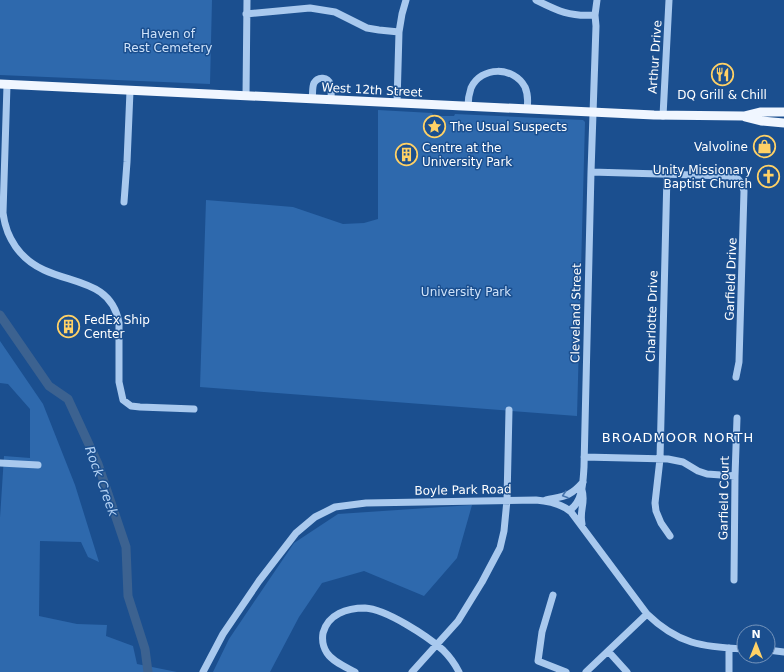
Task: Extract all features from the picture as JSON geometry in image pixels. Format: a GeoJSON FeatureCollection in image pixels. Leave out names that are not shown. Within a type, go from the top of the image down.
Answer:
{"type":"FeatureCollection","features":[{"type":"Feature","properties":{"kind":"main road","name":"West 12th Street"},"geometry":{"type":"LineString","coordinates":[[3,85],[662,116],[744,116],[760,112],[784,112]]}},
{"type":"Feature","properties":{"kind":"main road","name":"West 12th Street"},"geometry":{"type":"LineString","coordinates":[[744,116],[761,121],[784,123]]}},
{"type":"Feature","properties":{"kind":"street"},"geometry":{"type":"LineString","coordinates":[[246,96],[247,0]]}},
{"type":"Feature","properties":{"kind":"street"},"geometry":{"type":"LineString","coordinates":[[397,103],[399,32],[406,0]]}},
{"type":"Feature","properties":{"kind":"street"},"geometry":{"type":"LineString","coordinates":[[536,0],[562,13],[595,16]]}},
{"type":"Feature","properties":{"kind":"street","name":"Cleveland Street"},"geometry":{"type":"LineString","coordinates":[[570,510],[574,507],[582,486],[584,457],[592,112],[596,26],[595,16],[597,0]]}},
{"type":"Feature","properties":{"kind":"street","name":"Arthur Drive"},"geometry":{"type":"LineString","coordinates":[[662,116],[670,0]]}},
{"type":"Feature","properties":{"kind":"street"},"geometry":{"type":"LineString","coordinates":[[246,14],[318,8],[335,12],[367,28],[399,32]]}},
{"type":"Feature","properties":{"kind":"street"},"geometry":{"type":"LineString","coordinates":[[468,106],[469,95],[474,84],[483,75],[496,71],[508,73],[518,78],[522,83],[528,97],[527,109]]}},
{"type":"Feature","properties":{"kind":"street"},"geometry":{"type":"LineString","coordinates":[[312,99],[314,83],[318,79],[323,78],[328,80],[331,85],[331,100]]}},
{"type":"Feature","properties":{"kind":"street"},"geometry":{"type":"LineString","coordinates":[[3,85],[3,213],[6,229],[12,243],[18,251],[37,266],[50,273],[92,286],[102,293],[110,302],[117,314],[119,323],[119,382],[123,400],[132,406],[194,409]]}},
{"type":"Feature","properties":{"kind":"street"},"geometry":{"type":"LineString","coordinates":[[124,202],[130,91]]}},
{"type":"Feature","properties":{"kind":"street"},"geometry":{"type":"LineString","coordinates":[[591,172],[667,174]]}},
{"type":"Feature","properties":{"kind":"street","name":"Garfield Drive"},"geometry":{"type":"LineString","coordinates":[[667,174],[729,176],[736,178],[741,182],[744,191],[743,250],[739,362],[736,377]]}},
{"type":"Feature","properties":{"kind":"street","name":"Charlotte Drive"},"geometry":{"type":"LineString","coordinates":[[667,174],[660,459],[656,507],[657,516],[670,536]]}},
{"type":"Feature","properties":{"kind":"street"},"geometry":{"type":"LineString","coordinates":[[412,672],[458,621],[500,548],[504,531],[507,500],[509,410]]}},
{"type":"Feature","properties":{"kind":"street","name":"Garfield Court"},"geometry":{"type":"LineString","coordinates":[[734,580],[737,418]]}},
{"type":"Feature","properties":{"kind":"street"},"geometry":{"type":"LineString","coordinates":[[584,457],[660,459],[683,462],[698,471],[707,474],[735,476]]}},
{"type":"Feature","properties":{"kind":"street"},"geometry":{"type":"LineString","coordinates":[[0,462],[38,465]]}},
{"type":"Feature","properties":{"kind":"street"},"geometry":{"type":"LineString","coordinates":[[544,500],[567,496],[582,486],[584,497],[580,516],[583,528]]}},
{"type":"Feature","properties":{"kind":"street","name":"Boyle Park Road"},"geometry":{"type":"LineString","coordinates":[[203,672],[223,634],[259,581],[289,541],[312,518],[335,507],[366,503],[544,500],[558,504],[570,510]]}},
{"type":"Feature","properties":{"kind":"street"},"geometry":{"type":"LineString","coordinates":[[570,510],[647,614],[661,627],[682,640],[705,646],[736,648]]}},
{"type":"Feature","properties":{"kind":"street"},"geometry":{"type":"LineString","coordinates":[[553,595],[542,632],[538,662],[566,672]]}},
{"type":"Feature","properties":{"kind":"street"},"geometry":{"type":"LineString","coordinates":[[355,672],[332,658],[327,653],[324,646],[323,635],[326,626],[335,616],[341,612],[357,609],[373,610],[411,627],[436,645],[451,660],[459,672]]}},
{"type":"Feature","properties":{"kind":"street"},"geometry":{"type":"LineString","coordinates":[[586,672],[647,614]]}},
{"type":"Feature","properties":{"kind":"street"},"geometry":{"type":"LineString","coordinates":[[729,648],[729,672]]}},
{"type":"Feature","properties":{"kind":"street"},"geometry":{"type":"LineString","coordinates":[[608,651],[627,672]]}},
{"type":"Feature","properties":{"kind":"green space","name":"Haven of Rest Cemetery"},"geometry":{"type":"Polygon","coordinates":[[[0,0],[212,0],[210,84],[0,75],[0,0]]]}},
{"type":"Feature","properties":{"kind":"green space","name":"University Park"},"geometry":{"type":"Polygon","coordinates":[[[378,110],[432,113],[434,116],[454,116],[455,114],[583,120],[585,122],[577,416],[200,387],[206,200],[293,207],[343,224],[364,223],[378,219],[378,110]]]}},
{"type":"Feature","properties":{"kind":"green space"},"geometry":{"type":"Polygon","coordinates":[[[0,341],[43,404],[75,485],[99,562],[88,557],[81,542],[40,541],[39,616],[77,624],[107,625],[106,636],[133,646],[137,664],[177,672],[0,672],[0,518],[4,456],[30,458],[30,409],[8,384],[0,383],[0,341]]]}},
{"type":"Feature","properties":{"kind":"green space"},"geometry":{"type":"Polygon","coordinates":[[[472,505],[457,558],[424,596],[364,571],[322,583],[299,617],[270,672],[213,672],[229,639],[294,543],[338,514],[472,505]]]}},
{"type":"Feature","properties":{"kind":"waterway","name":"Rock Creek"},"geometry":{"type":"LineString","coordinates":[[0,315],[49,386],[68,399],[98,464],[126,547],[128,596],[145,649],[148,672]]}},
{"type":"Feature","properties":{"kind":"place","name":"DQ Grill & Chill"},"geometry":{"type":"Point","coordinates":[722,74]}},
{"type":"Feature","properties":{"kind":"place","name":"The Usual Suspects"},"geometry":{"type":"Point","coordinates":[435,127]}},
{"type":"Feature","properties":{"kind":"place","name":"Valvoline"},"geometry":{"type":"Point","coordinates":[764,147]}},
{"type":"Feature","properties":{"kind":"place","name":"Centre at the University Park"},"geometry":{"type":"Point","coordinates":[407,155]}},
{"type":"Feature","properties":{"kind":"place","name":"Unity Missionary Baptist Church"},"geometry":{"type":"Point","coordinates":[768,177]}},
{"type":"Feature","properties":{"kind":"place","name":"FedEx Ship Center"},"geometry":{"type":"Point","coordinates":[68,327]}},
{"type":"Feature","properties":{"kind":"district","name":"BROADMOOR NORTH"},"geometry":{"type":"Point","coordinates":[678,437]}}]}
